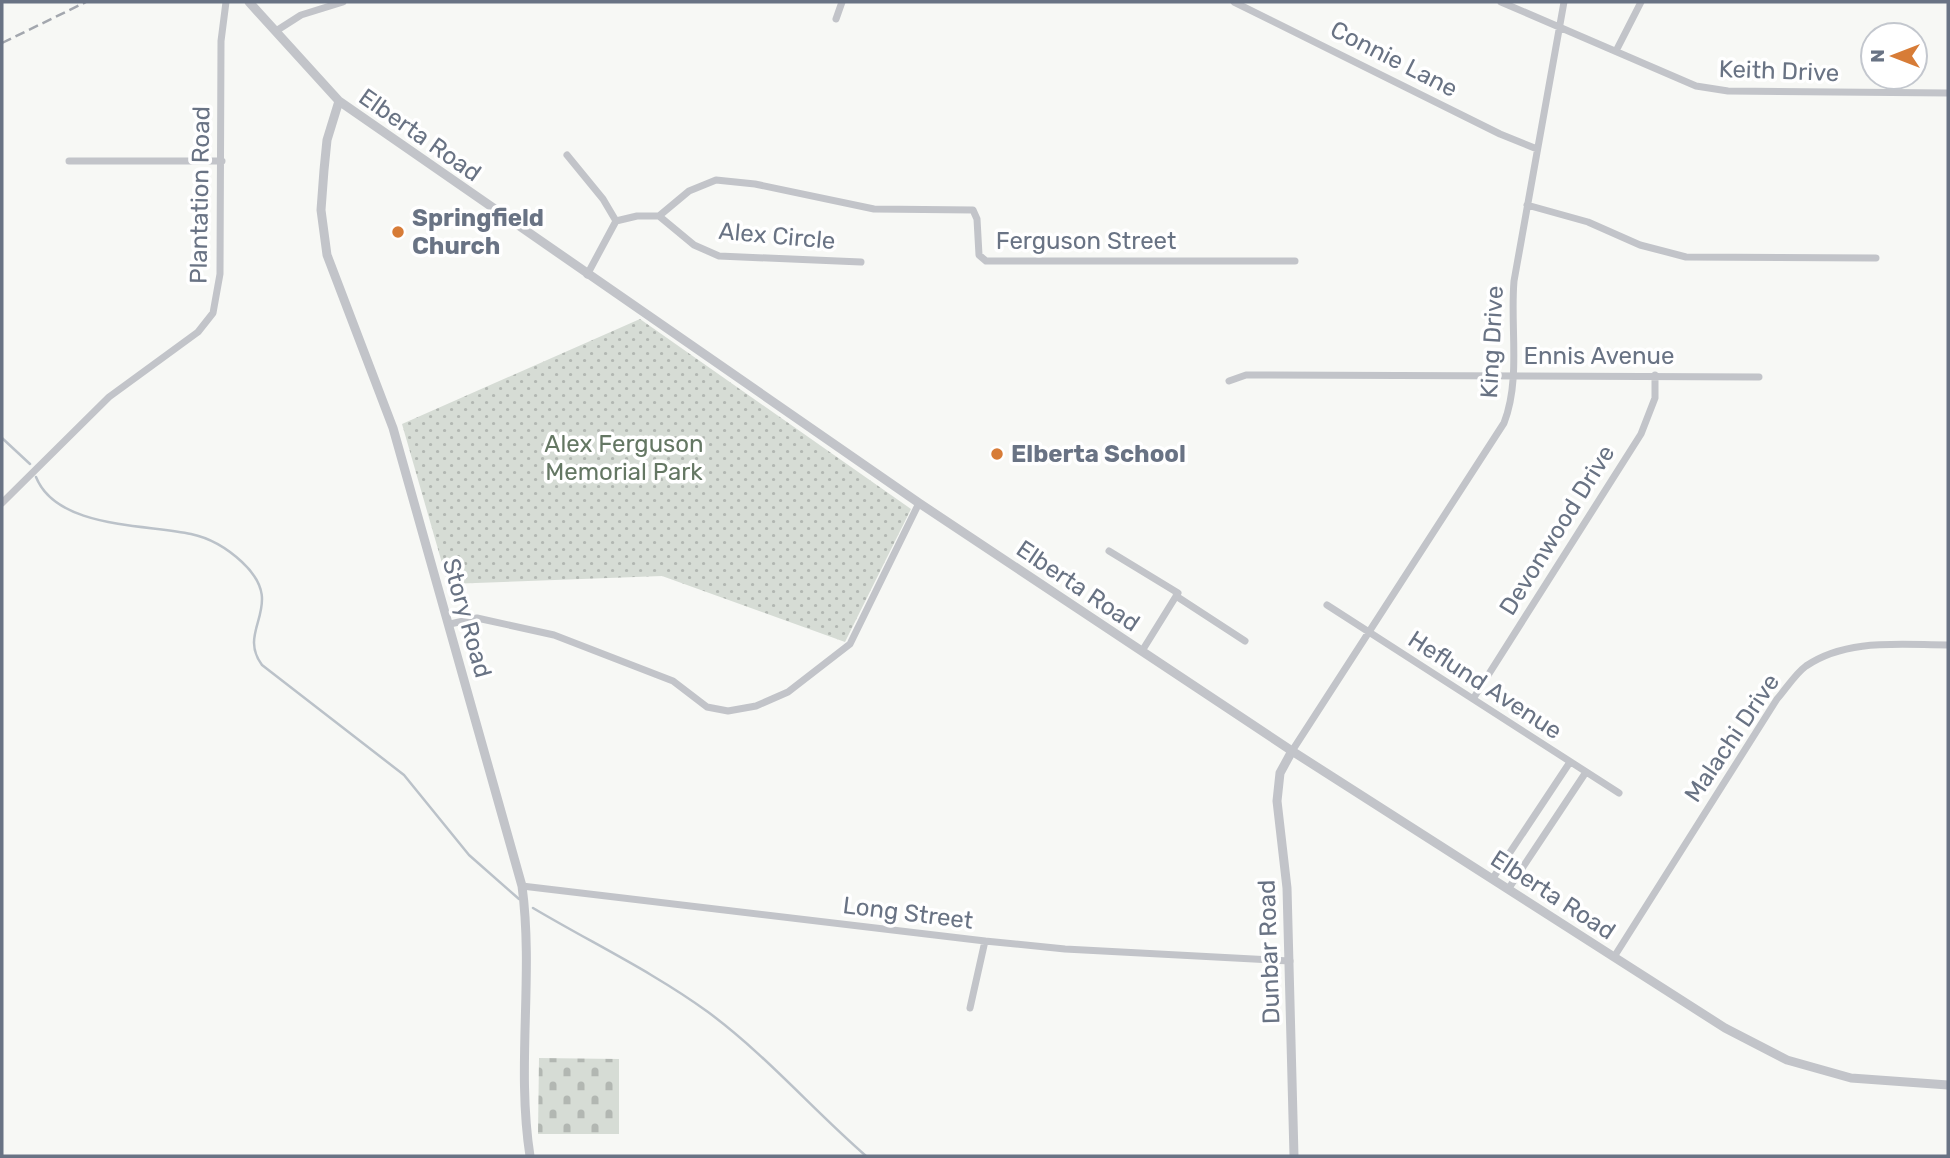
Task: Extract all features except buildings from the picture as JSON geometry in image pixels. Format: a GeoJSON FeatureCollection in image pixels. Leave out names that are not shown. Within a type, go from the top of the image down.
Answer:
{"type":"FeatureCollection","features":[{"type":"Feature","properties":{"kind":"street","name":"Plantation Road"},"geometry":{"type":"LineString","coordinates":[[2,503],[109,397],[198,332],[213,313],[220,274],[221,41],[226,2]]}},
{"type":"Feature","properties":{"kind":"street","name":"Elberta Road"},"geometry":{"type":"LineString","coordinates":[[249,2],[339,102],[587,275],[919,503],[1292,751],[1725,1028],[1787,1060],[1851,1078],[1948,1085]]}},
{"type":"Feature","properties":{"kind":"street"},"geometry":{"type":"LineString","coordinates":[[276,31],[301,15],[343,2]]}},
{"type":"Feature","properties":{"kind":"street"},"geometry":{"type":"LineString","coordinates":[[836,19],[842,2]]}},
{"type":"Feature","properties":{"kind":"street","name":"Connie Lane"},"geometry":{"type":"LineString","coordinates":[[1234,2],[1537,149]]}},
{"type":"Feature","properties":{"kind":"street","name":"Keith Drive"},"geometry":{"type":"LineString","coordinates":[[1501,2],[1696,86],[1728,91],[1948,93]]}},
{"type":"Feature","properties":{"kind":"street","name":"King Drive"},"geometry":{"type":"LineString","coordinates":[[1292,751],[1504,423],[1513,394],[1511,321],[1514,281],[1564,2]]}},
{"type":"Feature","properties":{"kind":"street"},"geometry":{"type":"LineString","coordinates":[[1616,51],[1641,2]]}},
{"type":"Feature","properties":{"kind":"street","name":"Story Road"},"geometry":{"type":"LineString","coordinates":[[339,102],[327,140],[324,170],[321,210],[327,255],[340,296],[380,387],[450,624],[522,886],[528,961],[523,1096],[530,1156]]}},
{"type":"Feature","properties":{"kind":"street"},"geometry":{"type":"LineString","coordinates":[[567,155],[603,199],[616,221]]}},
{"type":"Feature","properties":{"kind":"street"},"geometry":{"type":"LineString","coordinates":[[69,161],[222,161]]}},
{"type":"Feature","properties":{"kind":"street","name":"Ferguson Street"},"geometry":{"type":"LineString","coordinates":[[659,216],[701,184],[716,180],[735,181],[874,209],[973,210],[977,219],[979,255],[986,261],[1295,261]]}},
{"type":"Feature","properties":{"kind":"street"},"geometry":{"type":"LineString","coordinates":[[1527,205],[1588,222],[1640,245],[1686,257],[1876,258]]}},
{"type":"Feature","properties":{"kind":"street"},"geometry":{"type":"LineString","coordinates":[[587,275],[616,221],[636,216],[659,216]]}},
{"type":"Feature","properties":{"kind":"street","name":"Alex Circle"},"geometry":{"type":"LineString","coordinates":[[659,216],[694,245],[719,256],[861,262]]}},
{"type":"Feature","properties":{"kind":"street","name":"Ennis Avenue"},"geometry":{"type":"LineString","coordinates":[[1229,381],[1246,375],[1759,376]]}},
{"type":"Feature","properties":{"kind":"street","name":"Devonwood Drive"},"geometry":{"type":"LineString","coordinates":[[1473,699],[1641,434],[1655,398],[1655,375]]}},
{"type":"Feature","properties":{"kind":"street"},"geometry":{"type":"LineString","coordinates":[[450,624],[477,618],[554,635],[673,681],[707,707],[728,711],[756,706],[788,692],[850,645],[919,503]]}},
{"type":"Feature","properties":{"kind":"street"},"geometry":{"type":"LineString","coordinates":[[1109,551],[1178,593],[1142,651]]}},
{"type":"Feature","properties":{"kind":"street"},"geometry":{"type":"LineString","coordinates":[[1176,596],[1245,642]]}},
{"type":"Feature","properties":{"kind":"street","name":"Heflund Avenue"},"geometry":{"type":"LineString","coordinates":[[1327,605],[1570,762],[1493,878]]}},
{"type":"Feature","properties":{"kind":"street","name":"Malachi Drive"},"geometry":{"type":"LineString","coordinates":[[1614,957],[1777,699],[1803,668],[1833,650],[1867,646],[1948,645]]}},
{"type":"Feature","properties":{"kind":"street","name":"Dunbar Road"},"geometry":{"type":"LineString","coordinates":[[1292,751],[1280,773],[1277,801],[1286,874],[1294,1156]]}},
{"type":"Feature","properties":{"kind":"street"},"geometry":{"type":"LineString","coordinates":[[1570,762],[1619,793]]}},
{"type":"Feature","properties":{"kind":"street"},"geometry":{"type":"LineString","coordinates":[[1509,888],[1586,772]]}},
{"type":"Feature","properties":{"kind":"street","name":"Long Street"},"geometry":{"type":"LineString","coordinates":[[522,886],[985,941],[1290,961]]}},
{"type":"Feature","properties":{"kind":"street"},"geometry":{"type":"LineString","coordinates":[[970,1008],[985,941]]}},
{"type":"Feature","properties":{"kind":"green space","name":"Alex Ferguson Memorial Park"},"geometry":{"type":"Polygon","coordinates":[[[640,319],[911,509],[845,642],[662,576],[448,584],[402,424],[640,319]]]}},
{"type":"Feature","properties":{"kind":"green space"},"geometry":{"type":"Polygon","coordinates":[[[539,1058],[619,1059],[619,1134],[538,1134],[539,1058]]]}},
{"type":"Feature","properties":{"kind":"waterway"},"geometry":{"type":"LineString","coordinates":[[2,438],[30,464]]}},
{"type":"Feature","properties":{"kind":"waterway"},"geometry":{"type":"LineString","coordinates":[[36,477],[47,494],[82,515],[198,536],[237,557],[255,578],[261,592],[262,604],[254,640],[255,652],[262,665],[404,775],[469,855],[519,899]]}},
{"type":"Feature","properties":{"kind":"waterway"},"geometry":{"type":"LineString","coordinates":[[533,908],[644,971],[708,1012],[750,1046],[866,1156]]}},
{"type":"Feature","properties":{"kind":"railway"},"geometry":{"type":"LineString","coordinates":[[2,43],[86,2]]}},
{"type":"Feature","properties":{"kind":"place","name":"Springfield Church"},"geometry":{"type":"Point","coordinates":[398,232]}},
{"type":"Feature","properties":{"kind":"place","name":"Elberta School"},"geometry":{"type":"Point","coordinates":[997,454]}}]}
